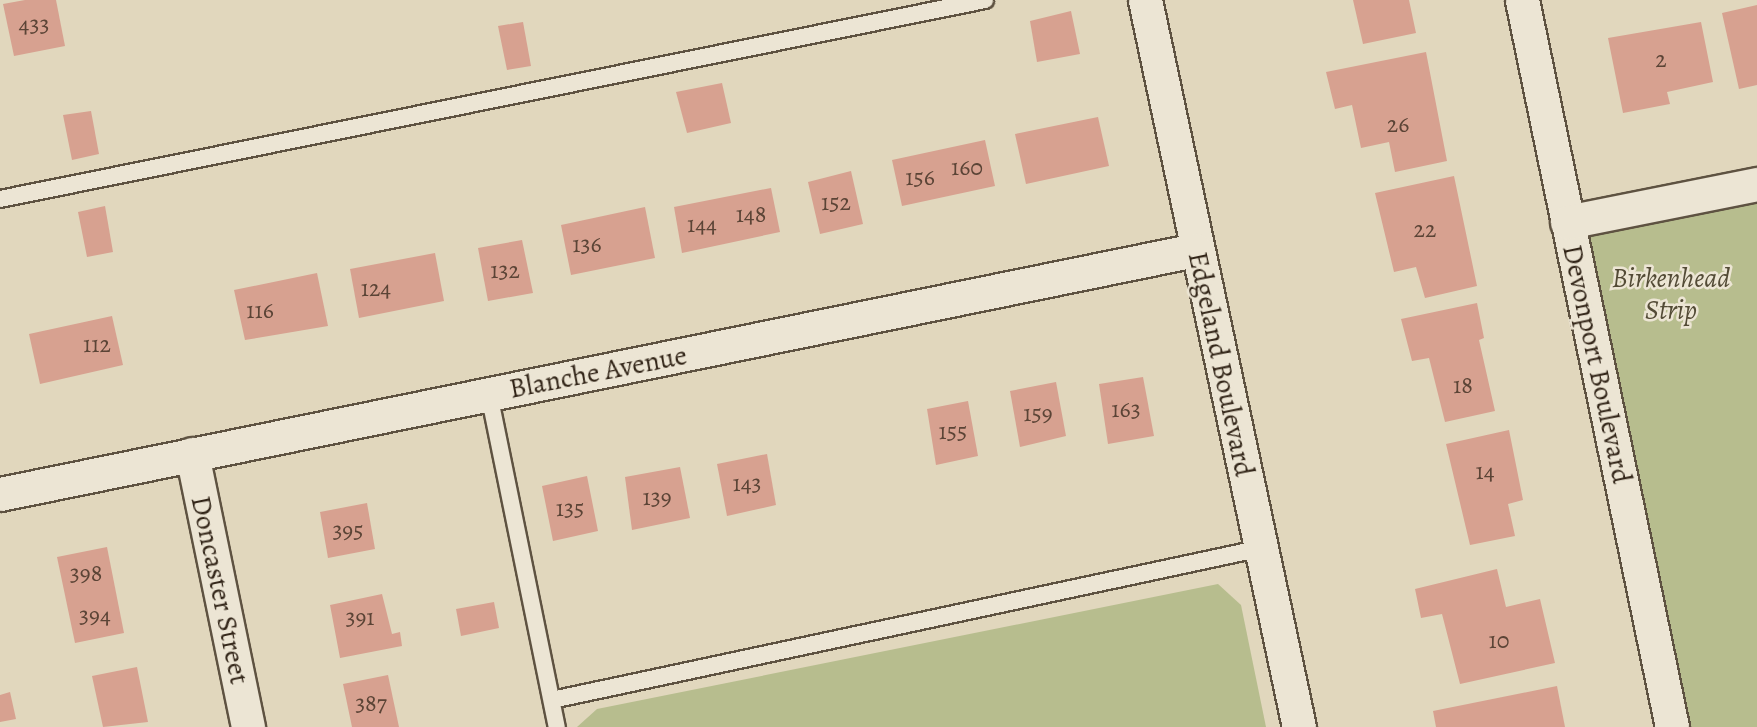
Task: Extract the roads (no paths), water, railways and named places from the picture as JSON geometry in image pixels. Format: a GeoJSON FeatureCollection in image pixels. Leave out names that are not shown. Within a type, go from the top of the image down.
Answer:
{"type":"FeatureCollection","features":[{"type":"Feature","properties":{"kind":"street","name":"Edgeland Boulevard"},"geometry":{"type":"LineString","coordinates":[[1145,0],[1195,250],[1299,727]]}},
{"type":"Feature","properties":{"kind":"street","name":"Devonport Boulevard"},"geometry":{"type":"LineString","coordinates":[[1522,0],[1672,727]]}},
{"type":"Feature","properties":{"kind":"street"},"geometry":{"type":"LineString","coordinates":[[1567,222],[1757,184]]}},
{"type":"Feature","properties":{"kind":"street","name":"Blanche Avenue"},"geometry":{"type":"LineString","coordinates":[[0,494],[1195,250]]}},
{"type":"Feature","properties":{"kind":"street","name":"Doncaster Street"},"geometry":{"type":"LineString","coordinates":[[192,454],[247,727]]}},
{"type":"Feature","properties":{"kind":"lane"},"geometry":{"type":"LineString","coordinates":[[0,199],[985,0]]}},
{"type":"Feature","properties":{"kind":"lane"},"geometry":{"type":"LineString","coordinates":[[489,394],[557,727]]}},
{"type":"Feature","properties":{"kind":"lane"},"geometry":{"type":"LineString","coordinates":[[552,700],[1262,548]]}},
{"type":"Feature","properties":{"kind":"park label","name":"Birkenhead Strip"},"geometry":{"type":"Point","coordinates":[1671,294]}}]}
